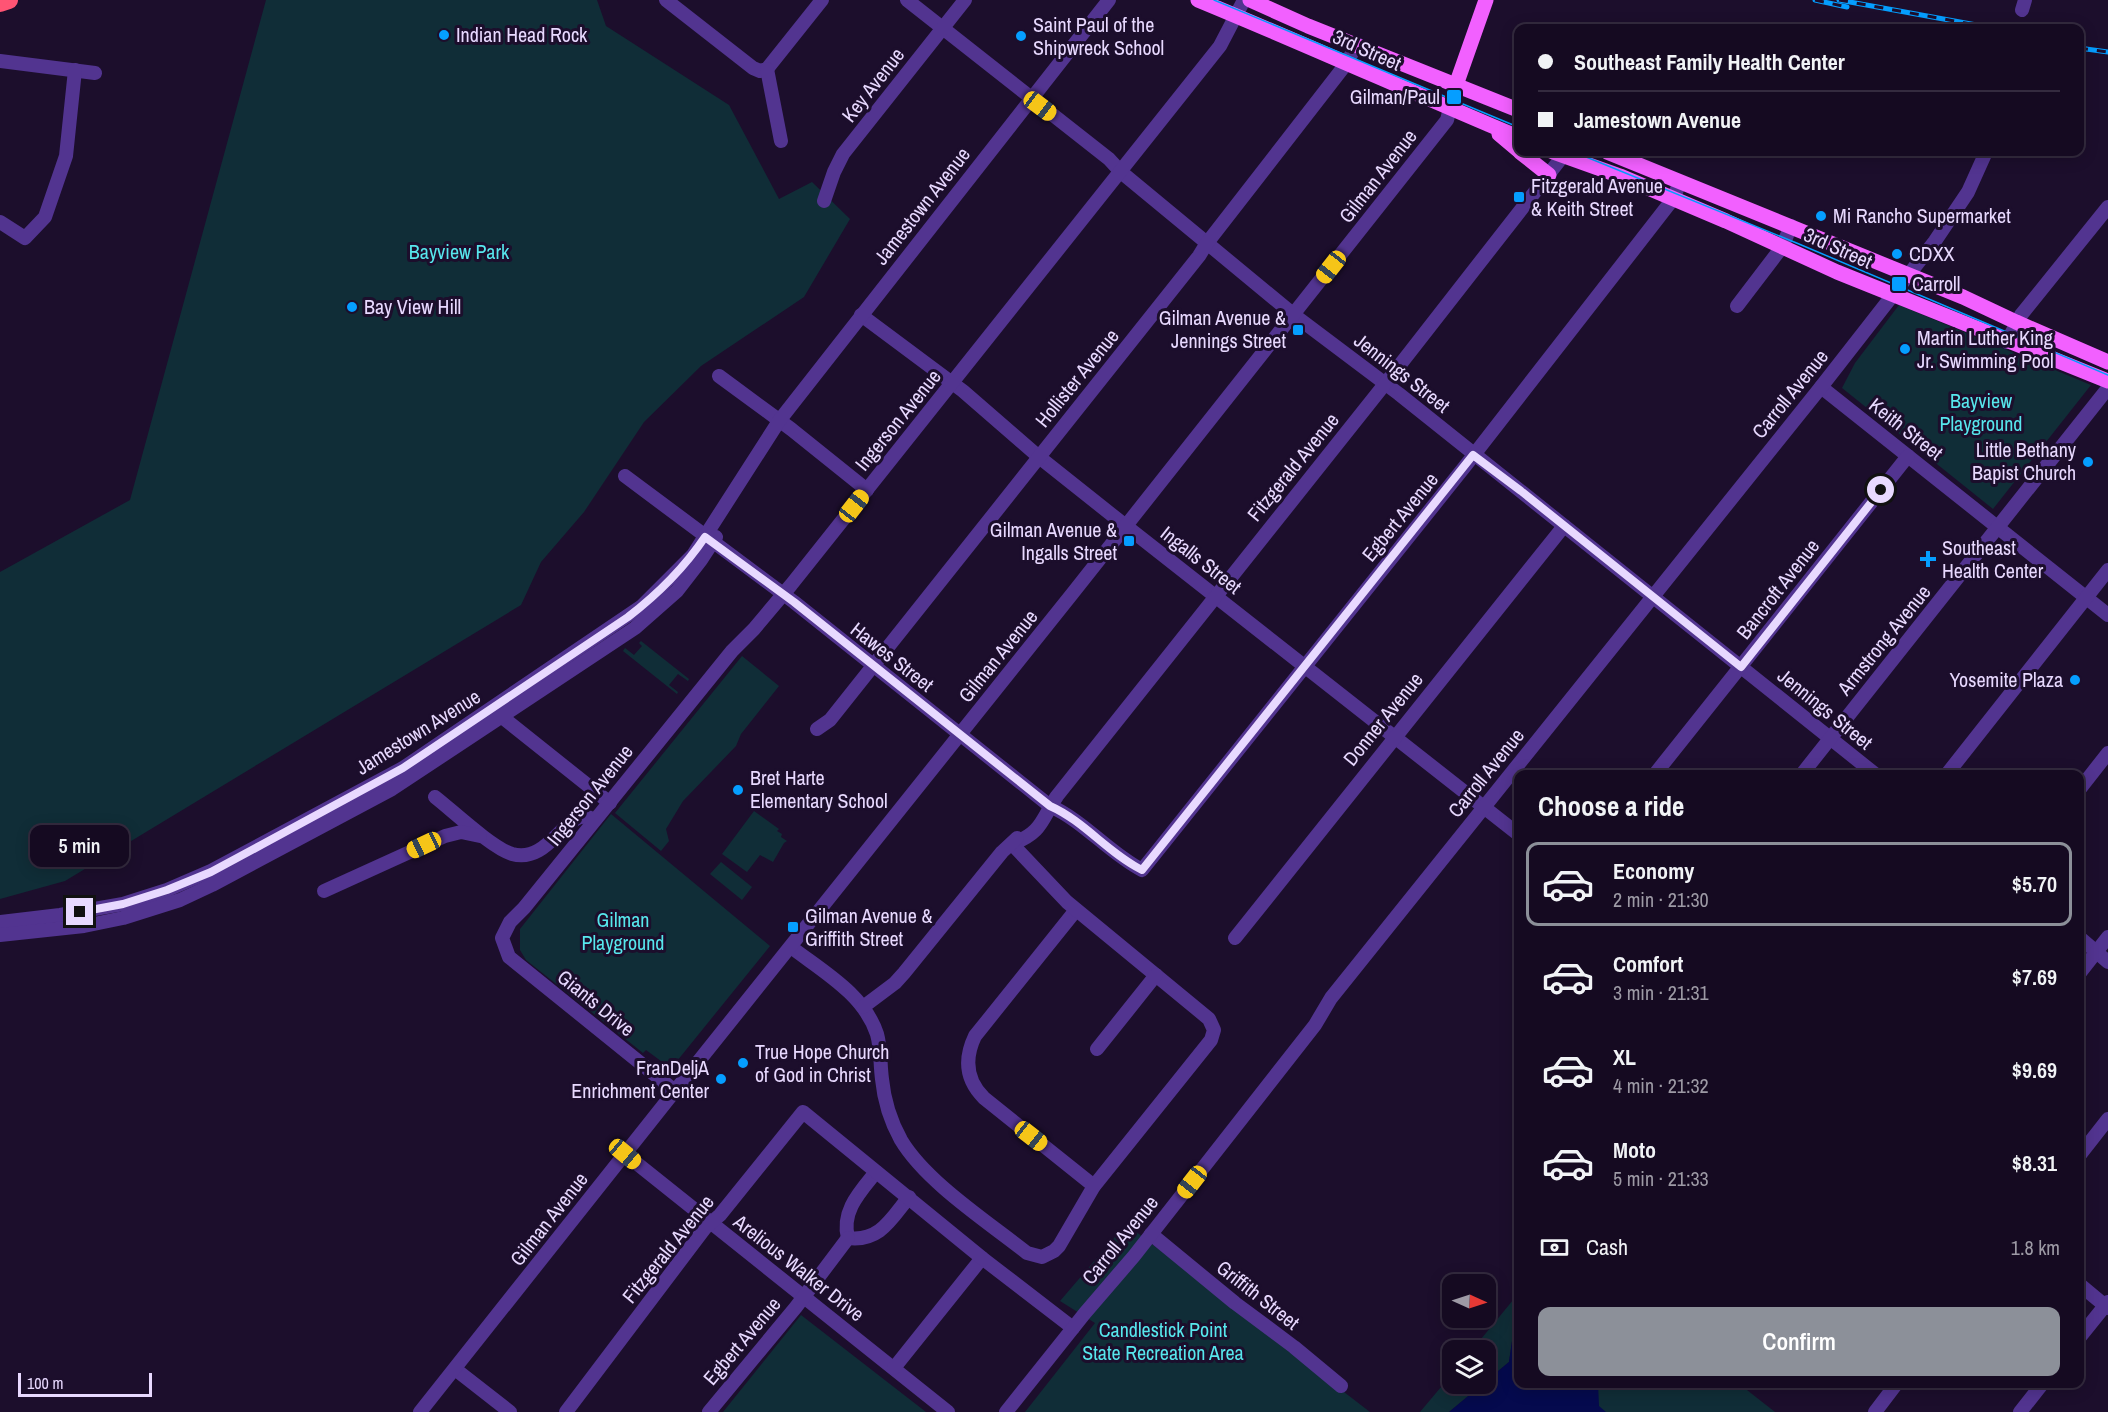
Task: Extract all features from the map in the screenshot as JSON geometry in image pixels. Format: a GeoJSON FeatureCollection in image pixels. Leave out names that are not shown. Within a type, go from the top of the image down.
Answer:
{"type":"FeatureCollection","features":[{"type":"Feature","properties":{"kind":"highway"},"geometry":{"type":"LineString","coordinates":[[0,3],[9,0]]}},
{"type":"Feature","properties":{"kind":"main road","name":"3rd Street"},"geometry":{"type":"LineString","coordinates":[[1198,0],[1296,40],[1346,64],[1514,135]]}},
{"type":"Feature","properties":{"kind":"main road","name":"3rd Street"},"geometry":{"type":"LineString","coordinates":[[1250,0],[1308,26],[1514,108]]}},
{"type":"Feature","properties":{"kind":"main road"},"geometry":{"type":"LineString","coordinates":[[1456,85],[1486,0]]}},
{"type":"Feature","properties":{"kind":"main road"},"geometry":{"type":"LineString","coordinates":[[1485,123],[1514,147]]}},
{"type":"Feature","properties":{"kind":"main road"},"geometry":{"type":"LineString","coordinates":[[1525,156],[1549,175]]}},
{"type":"Feature","properties":{"kind":"main road","name":"3rd Street"},"geometry":{"type":"LineString","coordinates":[[1568,156],[2007,342],[2108,381]]}},
{"type":"Feature","properties":{"kind":"main road","name":"3rd Street"},"geometry":{"type":"LineString","coordinates":[[1617,156],[1984,305],[2016,322],[2108,362]]}},
{"type":"Feature","properties":{"kind":"street"},"geometry":{"type":"LineString","coordinates":[[666,0],[753,68],[760,71],[767,69],[822,0]]}},
{"type":"Feature","properties":{"kind":"street","name":"Jennings Street"},"geometry":{"type":"LineString","coordinates":[[907,0],[1110,159],[1121,172],[1294,315],[1385,384],[1870,770]]}},
{"type":"Feature","properties":{"kind":"street","name":"Key Avenue"},"geometry":{"type":"LineString","coordinates":[[824,201],[843,154],[965,0]]}},
{"type":"Feature","properties":{"kind":"street","name":"Jamestown Avenue"},"geometry":{"type":"LineString","coordinates":[[0,935],[84,926],[143,913],[201,890],[266,850],[409,772],[497,713],[619,639],[649,617],[677,591],[709,539],[761,466],[768,437],[779,421],[1109,0]]}},
{"type":"Feature","properties":{"kind":"street","name":"Ingerson Avenue"},"geometry":{"type":"LineString","coordinates":[[502,938],[510,922],[524,908],[732,651],[783,594],[1121,172],[1220,46],[1244,0]]}},
{"type":"Feature","properties":{"kind":"street","name":"Hollister Avenue"},"geometry":{"type":"LineString","coordinates":[[817,729],[830,720],[1199,256],[1346,64],[1357,44]]}},
{"type":"Feature","properties":{"kind":"street"},"geometry":{"type":"LineString","coordinates":[[0,61],[95,73]]}},
{"type":"Feature","properties":{"kind":"street"},"geometry":{"type":"LineString","coordinates":[[767,69],[781,141]]}},
{"type":"Feature","properties":{"kind":"street"},"geometry":{"type":"LineString","coordinates":[[0,222],[25,238],[45,217],[66,156],[75,70]]}},
{"type":"Feature","properties":{"kind":"street","name":"Gilman Avenue"},"geometry":{"type":"LineString","coordinates":[[420,1412],[1447,120],[1456,85]]}},
{"type":"Feature","properties":{"kind":"street","name":"Fitzgerald Avenue"},"geometry":{"type":"LineString","coordinates":[[863,1007],[900,978],[1002,852],[1050,806],[1549,175],[1559,156]]}},
{"type":"Feature","properties":{"kind":"street","name":"Carroll Avenue"},"geometry":{"type":"LineString","coordinates":[[1006,1412],[1151,1234],[1315,1025],[1331,998],[1910,275],[1963,200],[1984,156]]}},
{"type":"Feature","properties":{"kind":"street","name":"Egbert Avenue"},"geometry":{"type":"LineString","coordinates":[[1142,870],[1473,455],[1673,199],[1680,182]]}},
{"type":"Feature","properties":{"kind":"street"},"geometry":{"type":"LineString","coordinates":[[2007,342],[2016,322],[2108,207]]}},
{"type":"Feature","properties":{"kind":"street"},"geometry":{"type":"LineString","coordinates":[[1737,306],[1782,247],[1791,226]]}},
{"type":"Feature","properties":{"kind":"street","name":"Ingalls Street"},"geometry":{"type":"LineString","coordinates":[[861,315],[952,383],[1039,457],[1514,831]]}},
{"type":"Feature","properties":{"kind":"street"},"geometry":{"type":"LineString","coordinates":[[719,376],[867,490]]}},
{"type":"Feature","properties":{"kind":"street","name":"Keith Street"},"geometry":{"type":"LineString","coordinates":[[1821,387],[2108,615]]}},
{"type":"Feature","properties":{"kind":"street","name":"Armstrong Avenue"},"geometry":{"type":"LineString","coordinates":[[1805,770],[2108,388]]}},
{"type":"Feature","properties":{"kind":"street","name":"Bancroft Avenue"},"geometry":{"type":"LineString","coordinates":[[1658,770],[1908,456]]}},
{"type":"Feature","properties":{"kind":"street","name":"Hawes Street"},"geometry":{"type":"LineString","coordinates":[[625,476],[783,594],[1050,806],[1064,812],[1128,862],[1142,870]]}},
{"type":"Feature","properties":{"kind":"street","name":"Donner Avenue"},"geometry":{"type":"LineString","coordinates":[[1235,938],[1564,526]]}},
{"type":"Feature","properties":{"kind":"street"},"geometry":{"type":"LineString","coordinates":[[1950,770],[2108,570]]}},
{"type":"Feature","properties":{"kind":"street"},"geometry":{"type":"LineString","coordinates":[[497,713],[610,803]]}},
{"type":"Feature","properties":{"kind":"street"},"geometry":{"type":"LineString","coordinates":[[2084,784],[2108,753]]}},
{"type":"Feature","properties":{"kind":"street"},"geometry":{"type":"LineString","coordinates":[[435,797],[488,839],[511,854],[529,855],[545,848],[573,820],[586,816],[594,820]]}},
{"type":"Feature","properties":{"kind":"street"},"geometry":{"type":"LineString","coordinates":[[324,891],[453,833],[470,832],[488,839]]}},
{"type":"Feature","properties":{"kind":"street"},"geometry":{"type":"LineString","coordinates":[[791,947],[846,990],[863,1007],[877,1035],[882,1081],[888,1108],[894,1125],[909,1152],[940,1184],[1027,1253],[1042,1257],[1059,1246],[1094,1185],[1211,1040],[1213,1024],[1209,1018],[1062,898],[1012,844]]}},
{"type":"Feature","properties":{"kind":"street","name":"Jamestown Avenue"},"geometry":{"type":"LineString","coordinates":[[0,922],[80,912],[146,898],[266,850]]}},
{"type":"Feature","properties":{"kind":"street"},"geometry":{"type":"LineString","coordinates":[[1076,910],[975,1036],[968,1053],[967,1063],[972,1082],[984,1098],[1094,1185]]}},
{"type":"Feature","properties":{"kind":"street"},"geometry":{"type":"LineString","coordinates":[[2084,968],[2108,937]]}},
{"type":"Feature","properties":{"kind":"street","name":"Giants Drive"},"geometry":{"type":"LineString","coordinates":[[502,938],[512,960],[675,1090]]}},
{"type":"Feature","properties":{"kind":"street"},"geometry":{"type":"LineString","coordinates":[[2084,941],[2108,962]]}},
{"type":"Feature","properties":{"kind":"street"},"geometry":{"type":"LineString","coordinates":[[1097,1048],[1156,975]]}},
{"type":"Feature","properties":{"kind":"street","name":"Fitzgerald Avenue"},"geometry":{"type":"LineString","coordinates":[[566,1412],[705,1228],[720,1215],[803,1112],[876,1172]]}},
{"type":"Feature","properties":{"kind":"street"},"geometry":{"type":"LineString","coordinates":[[2084,1150],[2108,1119]]}},
{"type":"Feature","properties":{"kind":"street","name":"Arelious Walker Drive"},"geometry":{"type":"LineString","coordinates":[[625,1154],[948,1412]]}},
{"type":"Feature","properties":{"kind":"street"},"geometry":{"type":"LineString","coordinates":[[909,1197],[882,1230],[869,1238],[858,1240],[848,1238],[846,1217],[852,1203],[876,1172],[909,1197],[982,1258],[1073,1328]]}},
{"type":"Feature","properties":{"kind":"street","name":"Griffith Street"},"geometry":{"type":"LineString","coordinates":[[1151,1234],[1341,1386]]}},
{"type":"Feature","properties":{"kind":"street","name":"Egbert Avenue"},"geometry":{"type":"LineString","coordinates":[[709,1412],[796,1307],[848,1238]]}},
{"type":"Feature","properties":{"kind":"street"},"geometry":{"type":"LineString","coordinates":[[894,1368],[982,1258]]}},
{"type":"Feature","properties":{"kind":"street"},"geometry":{"type":"LineString","coordinates":[[2084,1288],[2107,1305],[2084,1332]]}},
{"type":"Feature","properties":{"kind":"street"},"geometry":{"type":"LineString","coordinates":[[455,1369],[510,1412]]}},
{"type":"Feature","properties":{"kind":"street"},"geometry":{"type":"LineString","coordinates":[[1875,1412],[1893,1388]]}},
{"type":"Feature","properties":{"kind":"street"},"geometry":{"type":"LineString","coordinates":[[2020,1412],[2039,1388]]}},
{"type":"Feature","properties":{"kind":"green space","name":"Bayview Park"},"geometry":{"type":"Polygon","coordinates":[[[266,0],[597,0],[606,26],[729,105],[779,199],[812,182],[850,219],[804,297],[701,366],[644,422],[584,512],[541,562],[521,605],[65,881],[0,899],[0,572],[130,500],[266,0]]]}},
{"type":"Feature","properties":{"kind":"green space","name":"Bayview Playground"},"geometry":{"type":"Polygon","coordinates":[[[1899,305],[2091,385],[1993,509],[1842,388],[1855,363],[1899,305]]]}},
{"type":"Feature","properties":{"kind":"green space"},"geometry":{"type":"Polygon","coordinates":[[[641,641],[689,679],[688,681],[678,674],[669,685],[678,692],[677,694],[623,651],[625,648],[634,655],[642,646],[639,643],[641,641]]]}},
{"type":"Feature","properties":{"kind":"green space"},"geometry":{"type":"Polygon","coordinates":[[[742,656],[779,686],[741,734],[736,746],[683,801],[666,829],[669,841],[661,851],[615,813],[742,656]]]}},
{"type":"Feature","properties":{"kind":"green space"},"geometry":{"type":"Polygon","coordinates":[[[754,811],[779,829],[777,831],[782,834],[781,837],[787,841],[773,862],[760,855],[747,872],[722,854],[754,811]]]}},
{"type":"Feature","properties":{"kind":"green space","name":"Gilman Playground"},"geometry":{"type":"Polygon","coordinates":[[[611,814],[770,946],[673,1066],[669,1067],[646,1050],[643,1053],[526,960],[520,950],[520,929],[611,814]]]}},
{"type":"Feature","properties":{"kind":"green space"},"geometry":{"type":"Polygon","coordinates":[[[721,862],[752,887],[742,900],[710,874],[721,862]]]}},
{"type":"Feature","properties":{"kind":"green space","name":"Candlestick Point State Recreation Area"},"geometry":{"type":"Polygon","coordinates":[[[1126,1224],[1370,1412],[1025,1412],[1095,1323],[1060,1301],[1126,1224]]]}},
{"type":"Feature","properties":{"kind":"green space"},"geometry":{"type":"Polygon","coordinates":[[[1514,1299],[1514,1327],[1509,1362],[1496,1373],[1496,1340],[1480,1340],[1490,1328],[1496,1328],[1496,1321],[1514,1299]]]}},
{"type":"Feature","properties":{"kind":"green space"},"geometry":{"type":"Polygon","coordinates":[[[801,1315],[926,1412],[723,1412],[801,1315]]]}},
{"type":"Feature","properties":{"kind":"green space"},"geometry":{"type":"Polygon","coordinates":[[[1442,1386],[1442,1394],[1471,1394],[1449,1412],[1420,1412],[1442,1386]]]}},
{"type":"Feature","properties":{"kind":"green space"},"geometry":{"type":"Polygon","coordinates":[[[1581,1388],[1744,1388],[1775,1412],[1561,1412],[1581,1388]]]}},
{"type":"Feature","properties":{"kind":"shaded area"},"geometry":{"type":"Polygon","coordinates":[[[1514,1327],[1514,1388],[1598,1388],[1599,1406],[1606,1412],[1449,1412],[1471,1394],[1496,1394],[1496,1373],[1509,1362],[1514,1327]]]}},
{"type":"Feature","properties":{"kind":"tram line"},"geometry":{"type":"LineString","coordinates":[[1214,0],[1514,125]]}},
{"type":"Feature","properties":{"kind":"tram line"},"geometry":{"type":"LineString","coordinates":[[1584,156],[2108,375]]}},
{"type":"Feature","properties":{"kind":"railway"},"geometry":{"type":"LineString","coordinates":[[1815,0],[1847,7]]}},
{"type":"Feature","properties":{"kind":"railway"},"geometry":{"type":"LineString","coordinates":[[1839,0],[1971,24]]}},
{"type":"Feature","properties":{"kind":"railway"},"geometry":{"type":"LineString","coordinates":[[2084,49],[2108,52]]}},
{"type":"Feature","properties":{"kind":"place","name":"Indian Head Rock"},"geometry":{"type":"Point","coordinates":[444,35]}},
{"type":"Feature","properties":{"kind":"place","name":"Saint Paul of the Shipwreck School"},"geometry":{"type":"Point","coordinates":[1021,36]}},
{"type":"Feature","properties":{"kind":"place","name":"Gilman/Paul"},"geometry":{"type":"Point","coordinates":[1454,97]}},
{"type":"Feature","properties":{"kind":"place","name":"Fitzgerald Avenue & Keith Street"},"geometry":{"type":"Point","coordinates":[1519,197]}},
{"type":"Feature","properties":{"kind":"place","name":"Mi Rancho Supermarket"},"geometry":{"type":"Point","coordinates":[1821,216]}},
{"type":"Feature","properties":{"kind":"place","name":"CDXX"},"geometry":{"type":"Point","coordinates":[1897,254]}},
{"type":"Feature","properties":{"kind":"place","name":"Carroll"},"geometry":{"type":"Point","coordinates":[1899,284]}},
{"type":"Feature","properties":{"kind":"place","name":"Bay View Hill"},"geometry":{"type":"Point","coordinates":[352,307]}},
{"type":"Feature","properties":{"kind":"place","name":"Gilman Avenue & Jennings Street"},"geometry":{"type":"Point","coordinates":[1298,330]}},
{"type":"Feature","properties":{"kind":"place","name":"Martin Luther King Jr. Swimming Pool"},"geometry":{"type":"Point","coordinates":[1905,349]}},
{"type":"Feature","properties":{"kind":"place","name":"Little Bethany Bapist Church"},"geometry":{"type":"Point","coordinates":[2088,462]}},
{"type":"Feature","properties":{"kind":"place","name":"Gilman Avenue & Ingalls Street"},"geometry":{"type":"Point","coordinates":[1129,541]}},
{"type":"Feature","properties":{"kind":"place","name":"Southeast Health Center"},"geometry":{"type":"Point","coordinates":[1928,559]}},
{"type":"Feature","properties":{"kind":"place","name":"Yosemite Plaza"},"geometry":{"type":"Point","coordinates":[2075,680]}},
{"type":"Feature","properties":{"kind":"place","name":"Bret Harte Elementary School"},"geometry":{"type":"Point","coordinates":[738,790]}},
{"type":"Feature","properties":{"kind":"place","name":"Gilman Avenue & Griffith Street"},"geometry":{"type":"Point","coordinates":[793,927]}},
{"type":"Feature","properties":{"kind":"place","name":"True Hope Church of God in Christ"},"geometry":{"type":"Point","coordinates":[743,1063]}},
{"type":"Feature","properties":{"kind":"place","name":"FranDeljA Enrichment Center"},"geometry":{"type":"Point","coordinates":[721,1079]}},
{"type":"Feature","properties":{"kind":"route"},"geometry":{"type":"LineString","coordinates":[[80,912],[146,898],[211,872],[403,768],[628,617],[680,570],[705,537],[794,602],[860,657],[1050,806],[1064,812],[1128,862],[1142,870],[1473,455],[1741,667],[1881,490]]}}]}
